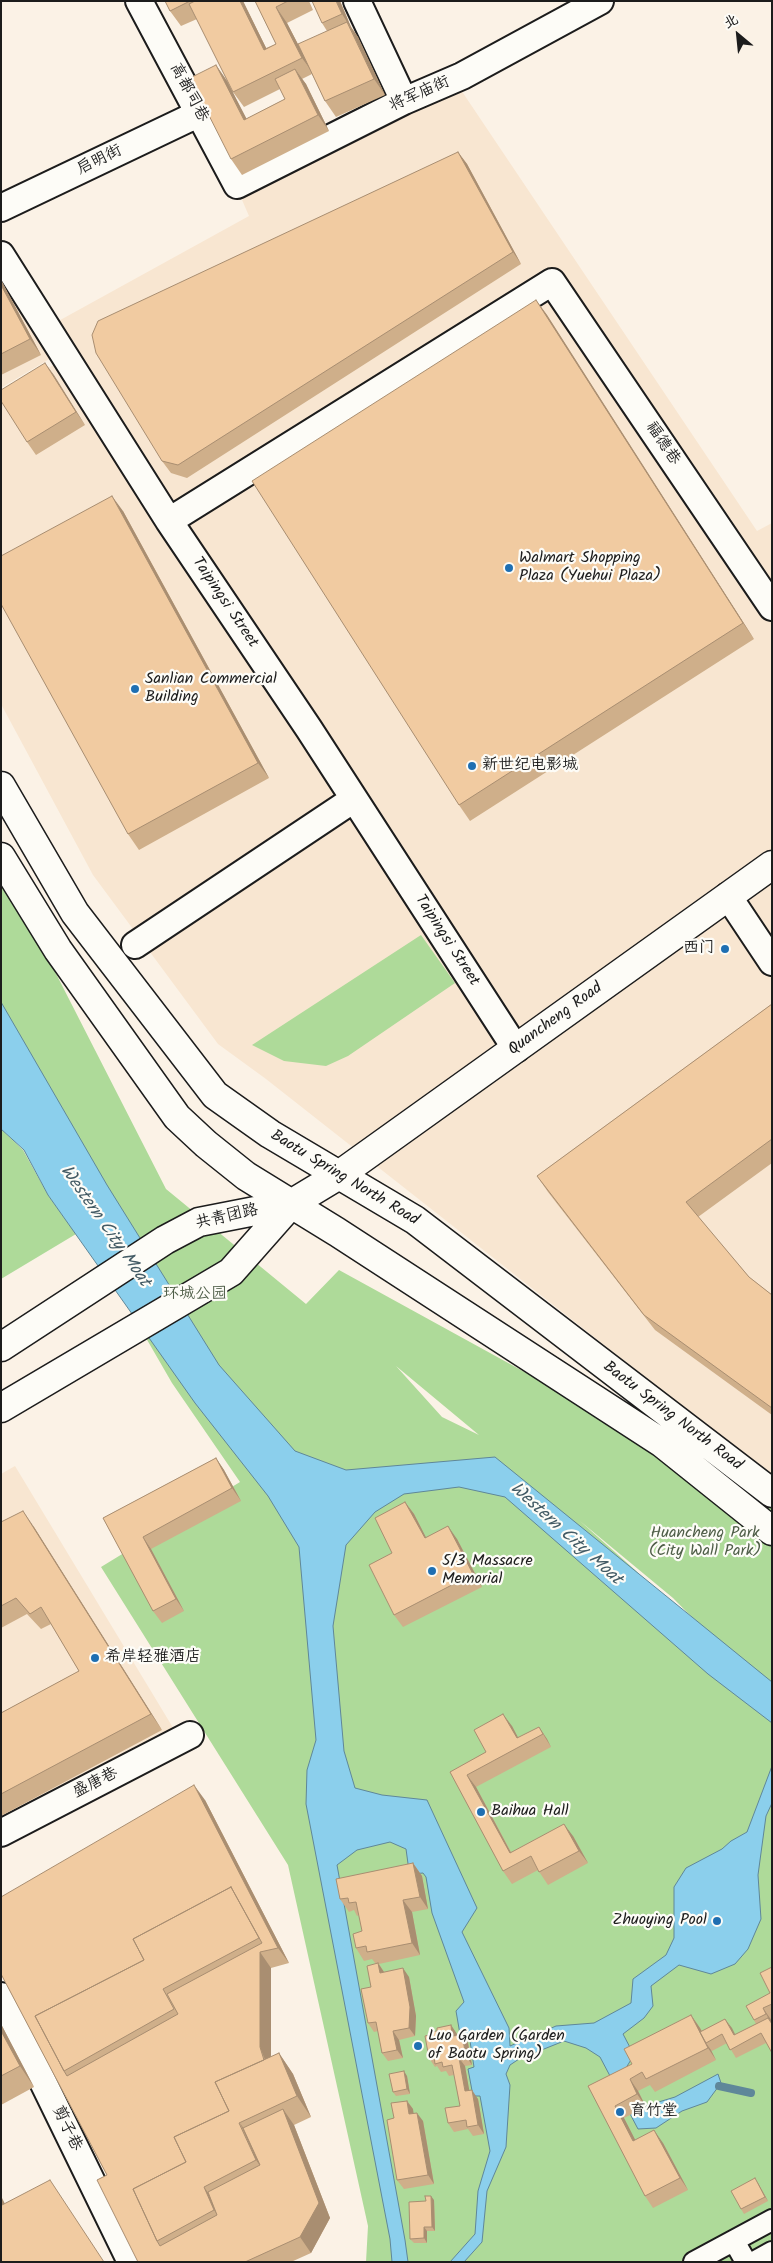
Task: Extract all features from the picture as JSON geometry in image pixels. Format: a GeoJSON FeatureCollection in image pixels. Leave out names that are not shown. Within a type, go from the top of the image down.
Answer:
{"type":"FeatureCollection","features":[{"type":"Feature","properties":{"kind":"main road","name":"Baotu Spring North Road"},"geometry":{"type":"LineString","coordinates":[[1,786],[75,913],[216,1095],[270,1134],[415,1220],[772,1493]]}},
{"type":"Feature","properties":{"kind":"main road","name":"Baotu Spring North Road"},"geometry":{"type":"LineString","coordinates":[[1,856],[48,936],[177,1117],[206,1144],[246,1176],[345,1237],[662,1443],[772,1531]]}},
{"type":"Feature","properties":{"kind":"main road","name":"Quancheng Road"},"geometry":{"type":"LineString","coordinates":[[339,1175],[772,865]]}},
{"type":"Feature","properties":{"kind":"main road","name":"共青团路"},"geometry":{"type":"LineString","coordinates":[[1,1408],[98,1353],[231,1272],[291,1204],[339,1175]]}},
{"type":"Feature","properties":{"kind":"main road","name":"共青团路"},"geometry":{"type":"LineString","coordinates":[[1,1347],[64,1304],[165,1240],[199,1222],[291,1204]]}},
{"type":"Feature","properties":{"kind":"street","name":"高都司巷"},"geometry":{"type":"LineString","coordinates":[[140,1],[198,114],[238,185]]}},
{"type":"Feature","properties":{"kind":"street"},"geometry":{"type":"LineString","coordinates":[[357,1],[404,101]]}},
{"type":"Feature","properties":{"kind":"street","name":"将军庙街"},"geometry":{"type":"LineString","coordinates":[[238,185],[404,101],[462,76],[600,1]]}},
{"type":"Feature","properties":{"kind":"street","name":"启明街"},"geometry":{"type":"LineString","coordinates":[[1,208],[198,114]]}},
{"type":"Feature","properties":{"kind":"street","name":"Taipingsi Street"},"geometry":{"type":"LineString","coordinates":[[1,255],[169,521],[354,799],[516,1049]]}},
{"type":"Feature","properties":{"kind":"street","name":"福德巷"},"geometry":{"type":"LineString","coordinates":[[169,521],[552,282],[772,607]]}},
{"type":"Feature","properties":{"kind":"street"},"geometry":{"type":"LineString","coordinates":[[135,945],[354,799]]}},
{"type":"Feature","properties":{"kind":"street"},"geometry":{"type":"LineString","coordinates":[[728,896],[772,962]]}},
{"type":"Feature","properties":{"kind":"street","name":"盛唐巷"},"geometry":{"type":"LineString","coordinates":[[1,1833],[190,1734]]}},
{"type":"Feature","properties":{"kind":"street","name":"剪子巷"},"geometry":{"type":"LineString","coordinates":[[1,1996],[131,2262]]}},
{"type":"Feature","properties":{"kind":"street"},"geometry":{"type":"LineString","coordinates":[[694,2262],[772,2220]]}},
{"type":"Feature","properties":{"kind":"street"},"geometry":{"type":"LineString","coordinates":[[734,2241],[746,2262]]}},
{"type":"Feature","properties":{"kind":"street"},"geometry":{"type":"LineString","coordinates":[[754,2262],[772,2252]]}},
{"type":"Feature","properties":{"kind":"shaded area"},"geometry":{"type":"Polygon","coordinates":[[[461,90],[757,531],[772,523],[772,1477],[266,1079],[218,1044],[93,875],[1,704],[1,396],[72,354],[53,324],[249,216],[239,193],[408,108],[461,90]]]}},
{"type":"Feature","properties":{"kind":"shaded area"},"geometry":{"type":"Polygon","coordinates":[[[1,274],[51,358],[1,388],[1,274]]]}},
{"type":"Feature","properties":{"kind":"shaded area"},"geometry":{"type":"Polygon","coordinates":[[[15,1466],[175,1731],[1,1825],[1,1474],[15,1466]]]}},
{"type":"Feature","properties":{"kind":"green space"},"geometry":{"type":"Polygon","coordinates":[[[1,866],[166,1189],[306,1304],[339,1270],[772,1508],[772,1699],[673,1598],[580,1521],[634,1569],[772,1705],[772,2262],[366,2262],[368,2226],[288,1865],[101,1567],[240,1482],[172,1383],[1,1087],[1,866]],[[396,1366],[442,1417],[479,1435],[396,1366]]]}},
{"type":"Feature","properties":{"kind":"green space"},"geometry":{"type":"Polygon","coordinates":[[[421,935],[455,983],[348,1056],[326,1066],[284,1061],[252,1045],[421,935]]]}},
{"type":"Feature","properties":{"kind":"green space"},"geometry":{"type":"Polygon","coordinates":[[[1,1129],[23,1150],[48,1195],[76,1234],[1,1279],[1,1129]]]}},
{"type":"Feature","properties":{"kind":"water","name":"Western City Moat"},"geometry":{"type":"Polygon","coordinates":[[[1,1002],[107,1185],[219,1365],[295,1451],[346,1470],[495,1457],[772,1682],[772,1723],[708,1674],[505,1497],[459,1487],[404,1494],[375,1512],[346,1545],[333,1626],[344,1751],[355,1788],[382,1795],[427,1800],[477,1908],[462,1932],[509,2028],[510,2046],[556,2026],[594,2023],[631,2003],[633,1979],[666,1955],[674,1938],[674,1887],[686,1868],[722,1849],[731,1841],[747,1832],[772,1766],[772,1803],[766,1816],[758,1875],[761,1919],[748,1949],[735,1964],[711,1974],[679,1965],[651,1986],[653,2006],[644,2018],[623,2034],[634,2055],[624,2071],[642,2107],[675,2097],[718,2074],[721,2083],[707,2102],[682,2111],[656,2128],[638,2129],[600,2057],[586,2048],[564,2041],[519,2059],[510,2065],[506,2074],[510,2085],[506,2147],[487,2191],[482,2242],[464,2262],[450,2262],[475,2234],[478,2191],[490,2151],[480,2096],[473,2096],[468,2069],[474,2067],[470,2041],[461,2040],[456,2011],[464,2002],[432,1913],[426,1877],[423,1873],[412,1874],[409,1871],[406,1849],[390,1842],[357,1850],[337,1865],[408,2262],[392,2262],[390,2239],[306,1804],[307,1770],[316,1740],[299,1547],[268,1496],[195,1403],[48,1195],[24,1150],[1,1129],[1,1002]]]}},
{"type":"Feature","properties":{"kind":"building"},"geometry":{"type":"Polygon","coordinates":[[[165,1],[190,1],[170,11],[165,1]]]}},
{"type":"Feature","properties":{"kind":"building"},"geometry":{"type":"Polygon","coordinates":[[[195,1],[240,1],[264,50],[276,44],[255,1],[288,1],[276,7],[302,58],[233,92],[189,4],[195,1]]]}},
{"type":"Feature","properties":{"kind":"building"},"geometry":{"type":"Polygon","coordinates":[[[312,1],[336,1],[342,14],[322,23],[312,1]]]}},
{"type":"Feature","properties":{"kind":"building"},"geometry":{"type":"Polygon","coordinates":[[[347,22],[374,79],[325,101],[298,44],[347,22]]]}},
{"type":"Feature","properties":{"kind":"building"},"geometry":{"type":"Polygon","coordinates":[[[216,65],[244,120],[285,99],[275,79],[295,69],[318,115],[231,159],[190,78],[216,65]]]}},
{"type":"Feature","properties":{"kind":"building"},"geometry":{"type":"Polygon","coordinates":[[[458,152],[513,252],[178,465],[162,461],[96,353],[92,335],[98,321],[458,152]]]}},
{"type":"Feature","properties":{"kind":"building"},"geometry":{"type":"Polygon","coordinates":[[[1,285],[30,339],[1,354],[1,285]]]}},
{"type":"Feature","properties":{"kind":"building","name":"Walmart Shopping Plaza (Yuehui Plaza)"},"geometry":{"type":"Polygon","coordinates":[[[536,300],[743,623],[459,805],[252,481],[536,300]]]}},
{"type":"Feature","properties":{"kind":"building"},"geometry":{"type":"Polygon","coordinates":[[[45,363],[76,412],[27,442],[1,401],[1,390],[45,363]]]}},
{"type":"Feature","properties":{"kind":"building","name":"Sanlian Commercial Building"},"geometry":{"type":"Polygon","coordinates":[[[112,496],[258,763],[128,834],[1,604],[1,556],[112,496]]]}},
{"type":"Feature","properties":{"kind":"building"},"geometry":{"type":"Polygon","coordinates":[[[772,1004],[772,1139],[686,1202],[749,1277],[772,1295],[772,1408],[644,1315],[537,1176],[772,1004]]]}},
{"type":"Feature","properties":{"kind":"building"},"geometry":{"type":"Polygon","coordinates":[[[216,1458],[232,1488],[143,1537],[176,1599],[153,1611],[103,1518],[216,1458]]]}},
{"type":"Feature","properties":{"kind":"building","name":"5/3 Massacre Memorial"},"geometry":{"type":"Polygon","coordinates":[[[405,1502],[425,1538],[448,1526],[473,1574],[394,1615],[369,1565],[392,1553],[375,1518],[405,1502]]]}},
{"type":"Feature","properties":{"kind":"building","name":"希岸轻雅酒店"},"geometry":{"type":"Polygon","coordinates":[[[23,1511],[151,1714],[1,1794],[1,1713],[79,1671],[41,1607],[30,1614],[16,1598],[1,1606],[1,1522],[23,1511]]]}},
{"type":"Feature","properties":{"kind":"building"},"geometry":{"type":"Polygon","coordinates":[[[503,1714],[517,1738],[539,1727],[543,1734],[467,1775],[510,1853],[564,1824],[579,1851],[539,1872],[531,1856],[503,1871],[450,1772],[486,1752],[474,1730],[503,1714]]]}},
{"type":"Feature","properties":{"kind":"building"},"geometry":{"type":"Polygon","coordinates":[[[194,1785],[278,1948],[260,1952],[260,2047],[264,2060],[215,2082],[229,2111],[174,2137],[186,2162],[133,2189],[160,2246],[217,2215],[208,2192],[260,2165],[243,2128],[283,2109],[319,2203],[300,2237],[245,2262],[138,2262],[97,2180],[107,2175],[1,1974],[1,1897],[194,1785]],[[231,1887],[133,1939],[144,1960],[35,2016],[67,2076],[178,2014],[167,1994],[262,1943],[231,1887]]]}},
{"type":"Feature","properties":{"kind":"building"},"geometry":{"type":"Polygon","coordinates":[[[413,1863],[420,1897],[403,1900],[412,1943],[367,1952],[366,1946],[356,1948],[353,1934],[362,1931],[356,1902],[349,1903],[348,1898],[340,1899],[336,1879],[413,1863]]]}},
{"type":"Feature","properties":{"kind":"building"},"geometry":{"type":"Polygon","coordinates":[[[231,1887],[259,1938],[163,1989],[174,2009],[64,2071],[35,2016],[144,1960],[133,1939],[231,1887]]]}},
{"type":"Feature","properties":{"kind":"building"},"geometry":{"type":"Polygon","coordinates":[[[378,1963],[380,1973],[403,1968],[410,2007],[409,2028],[393,2031],[397,2050],[382,2053],[376,2022],[368,2023],[361,1989],[371,1987],[367,1966],[378,1963]]]}},
{"type":"Feature","properties":{"kind":"building"},"geometry":{"type":"Polygon","coordinates":[[[772,1967],[772,2004],[763,2008],[766,2014],[754,2020],[746,2006],[770,1993],[760,1973],[772,1967]]]}},
{"type":"Feature","properties":{"kind":"building","name":"育竹堂"},"geometry":{"type":"Polygon","coordinates":[[[691,2015],[708,2048],[646,2079],[642,2072],[630,2079],[637,2094],[615,2106],[633,2141],[654,2130],[680,2178],[645,2196],[588,2086],[632,2064],[624,2049],[691,2015]]]}},
{"type":"Feature","properties":{"kind":"building"},"geometry":{"type":"Polygon","coordinates":[[[768,2018],[772,2024],[772,2053],[761,2033],[730,2050],[722,2034],[706,2043],[700,2032],[725,2019],[734,2035],[768,2018]]]}},
{"type":"Feature","properties":{"kind":"building"},"geometry":{"type":"Polygon","coordinates":[[[451,2025],[452,2036],[462,2035],[466,2056],[459,2058],[465,2091],[472,2090],[478,2125],[467,2127],[466,2120],[448,2123],[445,2108],[460,2106],[452,2065],[443,2067],[442,2062],[435,2064],[434,2057],[429,2058],[425,2036],[429,2035],[429,2032],[437,2031],[437,2028],[451,2025]]]}},
{"type":"Feature","properties":{"kind":"building"},"geometry":{"type":"Polygon","coordinates":[[[1,2031],[20,2066],[1,2076],[1,2031]]]}},
{"type":"Feature","properties":{"kind":"building"},"geometry":{"type":"Polygon","coordinates":[[[279,2053],[297,2096],[239,2123],[256,2160],[204,2187],[214,2210],[157,2241],[133,2189],[186,2162],[174,2137],[229,2111],[215,2082],[279,2053]]]}},
{"type":"Feature","properties":{"kind":"building"},"geometry":{"type":"Polygon","coordinates":[[[404,2071],[407,2089],[393,2092],[389,2074],[404,2071]]]}},
{"type":"Feature","properties":{"kind":"building"},"geometry":{"type":"Polygon","coordinates":[[[407,2101],[409,2114],[417,2113],[428,2175],[397,2180],[387,2120],[394,2118],[391,2103],[407,2101]]]}},
{"type":"Feature","properties":{"kind":"building"},"geometry":{"type":"Polygon","coordinates":[[[755,2178],[765,2197],[741,2209],[731,2191],[755,2178]]]}},
{"type":"Feature","properties":{"kind":"building"},"geometry":{"type":"Polygon","coordinates":[[[50,2180],[104,2262],[1,2262],[1,2203],[2,2205],[50,2180]]]}},
{"type":"Feature","properties":{"kind":"building"},"geometry":{"type":"Polygon","coordinates":[[[425,2196],[431,2196],[432,2227],[424,2227],[424,2238],[410,2239],[409,2202],[426,2201],[425,2196]]]}},
{"type":"Feature","properties":{"kind":"waterway"},"geometry":{"type":"LineString","coordinates":[[719,2086],[751,2093]]}},
{"type":"Feature","properties":{"kind":"place","name":"Walmart Shopping Plaza (Yuehui Plaza)"},"geometry":{"type":"Point","coordinates":[509,568]}},
{"type":"Feature","properties":{"kind":"place","name":"Sanlian Commercial Building"},"geometry":{"type":"Point","coordinates":[135,689]}},
{"type":"Feature","properties":{"kind":"place","name":"新世纪电影城"},"geometry":{"type":"Point","coordinates":[472,766]}},
{"type":"Feature","properties":{"kind":"place","name":"西门"},"geometry":{"type":"Point","coordinates":[725,949]}},
{"type":"Feature","properties":{"kind":"place","name":"5/3 Massacre Memorial"},"geometry":{"type":"Point","coordinates":[432,1571]}},
{"type":"Feature","properties":{"kind":"place","name":"希岸轻雅酒店"},"geometry":{"type":"Point","coordinates":[95,1658]}},
{"type":"Feature","properties":{"kind":"place","name":"Baihua Hall"},"geometry":{"type":"Point","coordinates":[481,1812]}},
{"type":"Feature","properties":{"kind":"place","name":"Zhuoying Pool"},"geometry":{"type":"Point","coordinates":[717,1921]}},
{"type":"Feature","properties":{"kind":"place","name":"Luo Garden (Garden of Baotu Spring)"},"geometry":{"type":"Point","coordinates":[418,2046]}},
{"type":"Feature","properties":{"kind":"place","name":"育竹堂"},"geometry":{"type":"Point","coordinates":[620,2112]}},
{"type":"Feature","properties":{"kind":"park label","name":"环城公园"},"geometry":{"type":"Point","coordinates":[195,1295]}},
{"type":"Feature","properties":{"kind":"park label","name":"Huancheng Park (City Wall Park)"},"geometry":{"type":"Point","coordinates":[705,1543]}}]}
